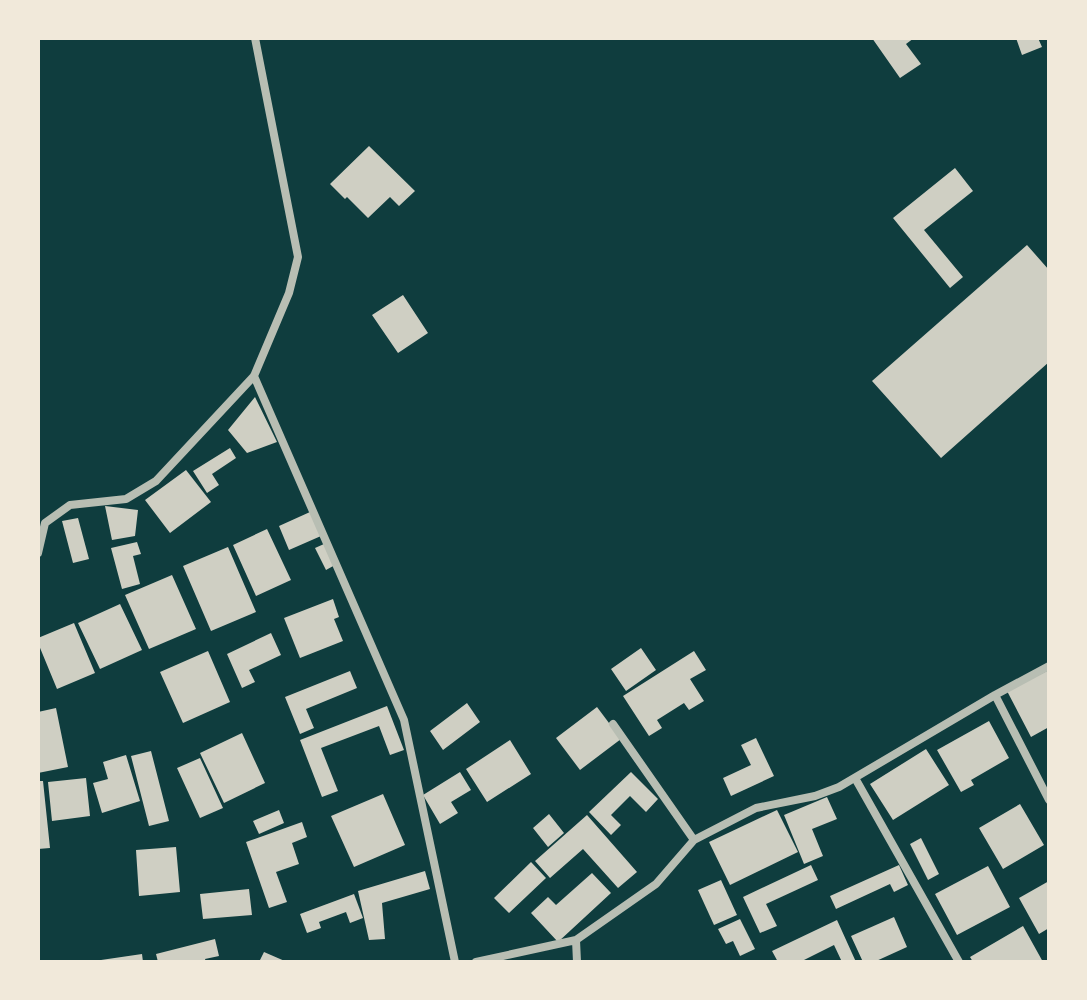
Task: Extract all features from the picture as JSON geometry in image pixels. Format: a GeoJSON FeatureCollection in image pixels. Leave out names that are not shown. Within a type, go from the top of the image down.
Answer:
{"type":"FeatureCollection","features":[{"type":"Feature","properties":{"kind":"street"},"geometry":{"type":"LineString","coordinates":[[38,553],[45,523],[70,505],[126,499],[156,481],[254,376],[289,293],[298,257],[255,38]]}},
{"type":"Feature","properties":{"kind":"street"},"geometry":{"type":"LineString","coordinates":[[254,376],[404,720],[455,962]]}},
{"type":"Feature","properties":{"kind":"street"},"geometry":{"type":"LineString","coordinates":[[476,962],[576,940],[656,884],[694,840],[756,808],[815,796],[839,787],[1049,666]]}},
{"type":"Feature","properties":{"kind":"street"},"geometry":{"type":"LineString","coordinates":[[995,695],[1049,800]]}},
{"type":"Feature","properties":{"kind":"street"},"geometry":{"type":"LineString","coordinates":[[613,724],[694,840]]}},
{"type":"Feature","properties":{"kind":"street"},"geometry":{"type":"LineString","coordinates":[[855,778],[959,962]]}},
{"type":"Feature","properties":{"kind":"street"},"geometry":{"type":"LineString","coordinates":[[576,940],[577,962]]}},
{"type":"Feature","properties":{"kind":"building"},"geometry":{"type":"Polygon","coordinates":[[[872,38],[914,38],[906,44],[921,64],[900,78],[872,38]]]}},
{"type":"Feature","properties":{"kind":"building"},"geometry":{"type":"Polygon","coordinates":[[[1016,38],[1038,38],[1042,47],[1022,55],[1016,38]]]}},
{"type":"Feature","properties":{"kind":"building"},"geometry":{"type":"Polygon","coordinates":[[[369,146],[415,191],[399,206],[390,197],[368,218],[330,184],[369,146]]]}},
{"type":"Feature","properties":{"kind":"building"},"geometry":{"type":"Polygon","coordinates":[[[955,168],[973,191],[924,230],[963,277],[950,288],[893,218],[955,168]]]}},
{"type":"Feature","properties":{"kind":"building"},"geometry":{"type":"Polygon","coordinates":[[[1027,245],[1049,270],[1049,362],[941,458],[872,381],[1027,245]]]}},
{"type":"Feature","properties":{"kind":"building"},"geometry":{"type":"Polygon","coordinates":[[[403,295],[428,333],[398,353],[372,315],[403,295]]]}},
{"type":"Feature","properties":{"kind":"building"},"geometry":{"type":"Polygon","coordinates":[[[255,397],[277,442],[247,453],[228,430],[255,397]]]}},
{"type":"Feature","properties":{"kind":"building"},"geometry":{"type":"Polygon","coordinates":[[[230,448],[236,458],[212,474],[219,485],[207,493],[193,471],[230,448]]]}},
{"type":"Feature","properties":{"kind":"building"},"geometry":{"type":"Polygon","coordinates":[[[186,470],[211,502],[170,533],[145,500],[186,470]]]}},
{"type":"Feature","properties":{"kind":"building"},"geometry":{"type":"Polygon","coordinates":[[[105,506],[138,510],[135,536],[112,540],[105,506]]]}},
{"type":"Feature","properties":{"kind":"building"},"geometry":{"type":"Polygon","coordinates":[[[310,512],[321,536],[289,550],[279,526],[310,512]]]}},
{"type":"Feature","properties":{"kind":"building"},"geometry":{"type":"Polygon","coordinates":[[[78,518],[89,559],[73,563],[62,521],[78,518]]]}},
{"type":"Feature","properties":{"kind":"building"},"geometry":{"type":"Polygon","coordinates":[[[267,529],[291,580],[256,596],[233,545],[267,529]]]}},
{"type":"Feature","properties":{"kind":"building"},"geometry":{"type":"Polygon","coordinates":[[[137,542],[141,554],[133,556],[140,584],[122,589],[111,548],[137,542]]]}},
{"type":"Feature","properties":{"kind":"building"},"geometry":{"type":"Polygon","coordinates":[[[324,544],[335,565],[326,570],[315,548],[324,544]]]}},
{"type":"Feature","properties":{"kind":"building"},"geometry":{"type":"Polygon","coordinates":[[[228,547],[256,612],[211,631],[183,566],[228,547]]]}},
{"type":"Feature","properties":{"kind":"building"},"geometry":{"type":"Polygon","coordinates":[[[172,575],[196,629],[149,649],[125,595],[172,575]]]}},
{"type":"Feature","properties":{"kind":"building"},"geometry":{"type":"Polygon","coordinates":[[[333,599],[339,617],[334,619],[343,641],[300,658],[284,618],[333,599]]]}},
{"type":"Feature","properties":{"kind":"building"},"geometry":{"type":"Polygon","coordinates":[[[120,604],[142,650],[100,669],[78,623],[120,604]]]}},
{"type":"Feature","properties":{"kind":"building"},"geometry":{"type":"Polygon","coordinates":[[[74,623],[95,673],[57,689],[38,638],[74,623]]]}},
{"type":"Feature","properties":{"kind":"building"},"geometry":{"type":"Polygon","coordinates":[[[271,633],[281,655],[249,670],[255,682],[242,688],[227,654],[271,633]]]}},
{"type":"Feature","properties":{"kind":"building"},"geometry":{"type":"Polygon","coordinates":[[[641,648],[656,670],[626,691],[611,669],[641,648]]]}},
{"type":"Feature","properties":{"kind":"building"},"geometry":{"type":"Polygon","coordinates":[[[208,651],[230,702],[183,723],[160,672],[208,651]]]}},
{"type":"Feature","properties":{"kind":"building"},"geometry":{"type":"Polygon","coordinates":[[[694,651],[706,670],[690,679],[704,701],[689,710],[684,703],[657,720],[662,728],[649,736],[623,696],[694,651]]]}},
{"type":"Feature","properties":{"kind":"building"},"geometry":{"type":"Polygon","coordinates":[[[1049,670],[1049,727],[1031,737],[1007,691],[1049,670]]]}},
{"type":"Feature","properties":{"kind":"building"},"geometry":{"type":"Polygon","coordinates":[[[350,671],[357,688],[306,709],[314,728],[300,734],[285,697],[350,671]]]}},
{"type":"Feature","properties":{"kind":"building"},"geometry":{"type":"Polygon","coordinates":[[[467,703],[480,722],[443,750],[430,731],[467,703]]]}},
{"type":"Feature","properties":{"kind":"building"},"geometry":{"type":"Polygon","coordinates":[[[387,706],[404,750],[390,755],[379,726],[321,748],[338,791],[322,797],[300,740],[387,706]]]}},
{"type":"Feature","properties":{"kind":"building"},"geometry":{"type":"Polygon","coordinates":[[[597,707],[621,739],[580,770],[556,738],[597,707]]]}},
{"type":"Feature","properties":{"kind":"building"},"geometry":{"type":"Polygon","coordinates":[[[56,708],[68,767],[38,773],[38,712],[56,708]]]}},
{"type":"Feature","properties":{"kind":"building"},"geometry":{"type":"Polygon","coordinates":[[[989,721],[1009,758],[971,780],[974,785],[961,792],[937,750],[989,721]]]}},
{"type":"Feature","properties":{"kind":"building"},"geometry":{"type":"Polygon","coordinates":[[[242,733],[265,783],[224,803],[200,753],[242,733]]]}},
{"type":"Feature","properties":{"kind":"building"},"geometry":{"type":"Polygon","coordinates":[[[756,738],[774,776],[731,796],[723,778],[751,765],[741,745],[756,738]]]}},
{"type":"Feature","properties":{"kind":"building"},"geometry":{"type":"Polygon","coordinates":[[[510,740],[531,774],[487,802],[466,769],[510,740]]]}},
{"type":"Feature","properties":{"kind":"building"},"geometry":{"type":"Polygon","coordinates":[[[926,749],[949,785],[893,820],[870,784],[926,749]]]}},
{"type":"Feature","properties":{"kind":"building"},"geometry":{"type":"Polygon","coordinates":[[[151,751],[169,821],[149,826],[131,756],[151,751]]]}},
{"type":"Feature","properties":{"kind":"building"},"geometry":{"type":"Polygon","coordinates":[[[126,755],[140,801],[102,813],[93,783],[108,779],[103,762],[126,755]]]}},
{"type":"Feature","properties":{"kind":"building"},"geometry":{"type":"Polygon","coordinates":[[[200,758],[223,808],[200,818],[177,768],[200,758]]]}},
{"type":"Feature","properties":{"kind":"building"},"geometry":{"type":"Polygon","coordinates":[[[460,772],[471,790],[451,802],[458,813],[440,824],[423,795],[460,772]]]}},
{"type":"Feature","properties":{"kind":"building"},"geometry":{"type":"Polygon","coordinates":[[[631,772],[658,799],[646,812],[630,796],[611,815],[621,825],[611,835],[589,812],[631,772]]]}},
{"type":"Feature","properties":{"kind":"building"},"geometry":{"type":"Polygon","coordinates":[[[86,778],[90,816],[52,821],[48,782],[86,778]]]}},
{"type":"Feature","properties":{"kind":"building"},"geometry":{"type":"Polygon","coordinates":[[[38,781],[43,781],[50,848],[38,849],[38,781]]]}},
{"type":"Feature","properties":{"kind":"building"},"geometry":{"type":"Polygon","coordinates":[[[383,794],[405,845],[354,867],[331,816],[383,794]]]}},
{"type":"Feature","properties":{"kind":"building"},"geometry":{"type":"Polygon","coordinates":[[[827,797],[837,819],[812,829],[823,856],[804,864],[784,815],[827,797]]]}},
{"type":"Feature","properties":{"kind":"building"},"geometry":{"type":"Polygon","coordinates":[[[1020,804],[1044,845],[1003,869],[979,828],[1020,804]]]}},
{"type":"Feature","properties":{"kind":"building"},"geometry":{"type":"Polygon","coordinates":[[[279,810],[284,823],[259,834],[253,821],[279,810]]]}},
{"type":"Feature","properties":{"kind":"building"},"geometry":{"type":"Polygon","coordinates":[[[777,810],[798,852],[730,885],[709,842],[777,810]]]}},
{"type":"Feature","properties":{"kind":"building"},"geometry":{"type":"Polygon","coordinates":[[[549,814],[564,833],[548,847],[533,828],[549,814]]]}},
{"type":"Feature","properties":{"kind":"building"},"geometry":{"type":"Polygon","coordinates":[[[587,815],[637,872],[618,888],[583,849],[550,878],[535,861],[587,815]]]}},
{"type":"Feature","properties":{"kind":"building"},"geometry":{"type":"Polygon","coordinates":[[[302,822],[307,837],[292,843],[299,864],[276,872],[287,902],[269,908],[246,842],[302,822]]]}},
{"type":"Feature","properties":{"kind":"building"},"geometry":{"type":"Polygon","coordinates":[[[921,838],[939,874],[928,880],[910,844],[921,838]]]}},
{"type":"Feature","properties":{"kind":"building"},"geometry":{"type":"Polygon","coordinates":[[[176,847],[180,892],[139,896],[136,850],[176,847]]]}},
{"type":"Feature","properties":{"kind":"building"},"geometry":{"type":"Polygon","coordinates":[[[531,862],[546,878],[509,913],[494,898],[531,862]]]}},
{"type":"Feature","properties":{"kind":"building"},"geometry":{"type":"Polygon","coordinates":[[[811,865],[818,880],[766,904],[777,926],[760,933],[743,897],[811,865]]]}},
{"type":"Feature","properties":{"kind":"building"},"geometry":{"type":"Polygon","coordinates":[[[899,865],[908,885],[894,892],[890,884],[836,909],[830,896],[899,865]]]}},
{"type":"Feature","properties":{"kind":"building"},"geometry":{"type":"Polygon","coordinates":[[[988,866],[1010,907],[957,935],[935,894],[988,866]]]}},
{"type":"Feature","properties":{"kind":"building"},"geometry":{"type":"Polygon","coordinates":[[[425,871],[430,889],[382,903],[385,939],[369,940],[358,891],[425,871]]]}},
{"type":"Feature","properties":{"kind":"building"},"geometry":{"type":"Polygon","coordinates":[[[592,873],[611,893],[558,942],[531,913],[548,897],[556,905],[592,873]]]}},
{"type":"Feature","properties":{"kind":"building"},"geometry":{"type":"Polygon","coordinates":[[[721,880],[737,915],[714,925],[698,890],[721,880]]]}},
{"type":"Feature","properties":{"kind":"building"},"geometry":{"type":"Polygon","coordinates":[[[1049,881],[1049,928],[1039,934],[1019,898],[1049,881]]]}},
{"type":"Feature","properties":{"kind":"building"},"geometry":{"type":"Polygon","coordinates":[[[249,889],[252,915],[203,919],[200,894],[249,889]]]}},
{"type":"Feature","properties":{"kind":"building"},"geometry":{"type":"Polygon","coordinates":[[[354,894],[363,918],[350,923],[346,912],[319,922],[321,928],[307,933],[300,914],[354,894]]]}},
{"type":"Feature","properties":{"kind":"building"},"geometry":{"type":"Polygon","coordinates":[[[894,917],[907,947],[874,962],[863,962],[851,936],[894,917]]]}},
{"type":"Feature","properties":{"kind":"building"},"geometry":{"type":"Polygon","coordinates":[[[740,919],[755,949],[740,956],[733,941],[726,944],[718,929],[740,919]]]}},
{"type":"Feature","properties":{"kind":"building"},"geometry":{"type":"Polygon","coordinates":[[[837,920],[856,962],[842,962],[834,945],[800,962],[778,962],[772,951],[837,920]]]}},
{"type":"Feature","properties":{"kind":"building"},"geometry":{"type":"Polygon","coordinates":[[[1023,926],[1043,962],[973,962],[970,957],[1023,926]]]}},
{"type":"Feature","properties":{"kind":"building"},"geometry":{"type":"Polygon","coordinates":[[[215,939],[219,956],[205,959],[206,962],[158,962],[156,954],[215,939]]]}},
{"type":"Feature","properties":{"kind":"building"},"geometry":{"type":"Polygon","coordinates":[[[264,952],[287,962],[259,962],[264,952]]]}},
{"type":"Feature","properties":{"kind":"building"},"geometry":{"type":"Polygon","coordinates":[[[142,954],[143,962],[101,962],[101,960],[142,954]]]}}]}
